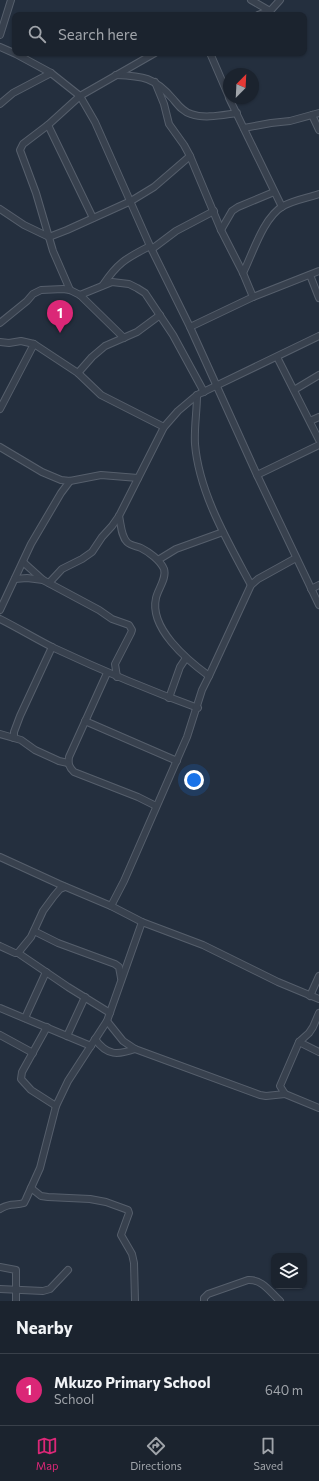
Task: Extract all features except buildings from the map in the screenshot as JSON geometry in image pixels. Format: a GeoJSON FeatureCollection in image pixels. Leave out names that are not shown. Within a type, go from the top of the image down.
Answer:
{"type":"FeatureCollection","features":[{"type":"Feature","properties":{"kind":"street"},"geometry":{"type":"LineString","coordinates":[[0,35],[11,0]]}},
{"type":"Feature","properties":{"kind":"street"},"geometry":{"type":"LineString","coordinates":[[251,0],[270,11]]}},
{"type":"Feature","properties":{"kind":"street"},"geometry":{"type":"LineString","coordinates":[[267,12],[270,11],[280,0]]}},
{"type":"Feature","properties":{"kind":"street"},"geometry":{"type":"LineString","coordinates":[[0,48],[12,52]]}},
{"type":"Feature","properties":{"kind":"street"},"geometry":{"type":"LineString","coordinates":[[20,56],[51,73],[80,96],[95,122],[151,247],[218,386],[257,475],[319,605]]}},
{"type":"Feature","properties":{"kind":"street"},"geometry":{"type":"LineString","coordinates":[[70,290],[53,251],[36,193],[20,150],[23,144],[48,125],[80,96],[150,56]]}},
{"type":"Feature","properties":{"kind":"street"},"geometry":{"type":"LineString","coordinates":[[211,56],[223,83]]}},
{"type":"Feature","properties":{"kind":"street"},"geometry":{"type":"LineString","coordinates":[[0,104],[13,93],[51,73]]}},
{"type":"Feature","properties":{"kind":"street"},"geometry":{"type":"LineString","coordinates":[[116,75],[142,76],[155,82],[184,112],[190,114],[198,116],[215,116],[236,113]]}},
{"type":"Feature","properties":{"kind":"street"},"geometry":{"type":"LineString","coordinates":[[155,82],[163,100],[169,124],[190,156],[221,230],[243,273],[253,297]]}},
{"type":"Feature","properties":{"kind":"street"},"geometry":{"type":"LineString","coordinates":[[232,104],[256,150],[282,207]]}},
{"type":"Feature","properties":{"kind":"street"},"geometry":{"type":"LineString","coordinates":[[244,128],[290,121],[316,114],[319,130]]}},
{"type":"Feature","properties":{"kind":"street"},"geometry":{"type":"LineString","coordinates":[[48,125],[93,218]]}},
{"type":"Feature","properties":{"kind":"street"},"geometry":{"type":"LineString","coordinates":[[0,209],[24,225],[49,237],[130,201],[154,187],[190,156]]}},
{"type":"Feature","properties":{"kind":"street"},"geometry":{"type":"LineString","coordinates":[[221,230],[232,211],[274,192]]}},
{"type":"Feature","properties":{"kind":"street"},"geometry":{"type":"LineString","coordinates":[[243,273],[265,226],[282,207],[319,194]]}},
{"type":"Feature","properties":{"kind":"street"},"geometry":{"type":"LineString","coordinates":[[103,285],[112,271],[119,264],[151,247],[176,231],[214,212]]}},
{"type":"Feature","properties":{"kind":"street"},"geometry":{"type":"LineString","coordinates":[[190,327],[253,297],[319,271]]}},
{"type":"Feature","properties":{"kind":"street"},"geometry":{"type":"LineString","coordinates":[[310,275],[319,298]]}},
{"type":"Feature","properties":{"kind":"street"},"geometry":{"type":"LineString","coordinates":[[80,295],[112,282],[120,282],[137,288],[145,293],[173,335],[204,392]]}},
{"type":"Feature","properties":{"kind":"street"},"geometry":{"type":"LineString","coordinates":[[0,323],[27,301],[33,294],[41,290],[70,290],[80,295],[124,338]]}},
{"type":"Feature","properties":{"kind":"street"},"geometry":{"type":"LineString","coordinates":[[78,374],[104,346],[137,332],[160,315]]}},
{"type":"Feature","properties":{"kind":"street"},"geometry":{"type":"LineString","coordinates":[[46,582],[66,565],[82,559],[92,552],[102,536],[119,516],[164,427],[178,411],[197,395],[277,358],[319,336]]}},
{"type":"Feature","properties":{"kind":"street"},"geometry":{"type":"LineString","coordinates":[[0,342],[8,343],[21,341],[34,344],[78,374],[101,395],[164,427]]}},
{"type":"Feature","properties":{"kind":"street"},"geometry":{"type":"LineString","coordinates":[[0,409],[2,399],[34,344]]}},
{"type":"Feature","properties":{"kind":"street"},"geometry":{"type":"LineString","coordinates":[[277,358],[319,440]]}},
{"type":"Feature","properties":{"kind":"street"},"geometry":{"type":"LineString","coordinates":[[294,390],[319,375]]}},
{"type":"Feature","properties":{"kind":"street"},"geometry":{"type":"LineString","coordinates":[[197,395],[195,443],[199,469],[223,532],[251,585]]}},
{"type":"Feature","properties":{"kind":"street"},"geometry":{"type":"LineString","coordinates":[[310,421],[319,417]]}},
{"type":"Feature","properties":{"kind":"street"},"geometry":{"type":"LineString","coordinates":[[257,475],[319,445]]}},
{"type":"Feature","properties":{"kind":"street"},"geometry":{"type":"LineString","coordinates":[[0,447],[42,472],[61,480],[70,481],[101,475],[138,478]]}},
{"type":"Feature","properties":{"kind":"street"},"geometry":{"type":"LineString","coordinates":[[61,480],[64,487]]}},
{"type":"Feature","properties":{"kind":"street"},"geometry":{"type":"LineString","coordinates":[[0,610],[32,544],[64,487],[70,481]]}},
{"type":"Feature","properties":{"kind":"street"},"geometry":{"type":"LineString","coordinates":[[119,516],[126,541],[142,548],[158,560],[164,570],[164,576],[156,596],[155,605],[156,614],[163,630],[186,658],[209,676]]}},
{"type":"Feature","properties":{"kind":"street"},"geometry":{"type":"LineString","coordinates":[[158,560],[176,549],[223,532]]}},
{"type":"Feature","properties":{"kind":"street"},"geometry":{"type":"LineString","coordinates":[[111,906],[124,881],[176,761],[198,708],[202,690],[251,585],[258,579],[296,558]]}},
{"type":"Feature","properties":{"kind":"street"},"geometry":{"type":"LineString","coordinates":[[23,562],[46,582],[99,610],[112,619],[129,625],[132,633],[115,664],[117,677]]}},
{"type":"Feature","properties":{"kind":"street"},"geometry":{"type":"LineString","coordinates":[[15,579],[27,578],[46,582]]}},
{"type":"Feature","properties":{"kind":"street"},"geometry":{"type":"LineString","coordinates":[[311,589],[319,585]]}},
{"type":"Feature","properties":{"kind":"street"},"geometry":{"type":"LineString","coordinates":[[0,619],[52,647],[117,677],[198,708]]}},
{"type":"Feature","properties":{"kind":"street"},"geometry":{"type":"LineString","coordinates":[[14,738],[15,728],[20,716],[52,647]]}},
{"type":"Feature","properties":{"kind":"street"},"geometry":{"type":"LineString","coordinates":[[169,698],[180,667],[186,658]]}},
{"type":"Feature","properties":{"kind":"street"},"geometry":{"type":"LineString","coordinates":[[107,672],[69,757],[68,763],[74,772],[156,806]]}},
{"type":"Feature","properties":{"kind":"street"},"geometry":{"type":"LineString","coordinates":[[85,721],[176,761]]}},
{"type":"Feature","properties":{"kind":"street"},"geometry":{"type":"LineString","coordinates":[[0,734],[21,740],[31,748],[47,756],[68,763]]}},
{"type":"Feature","properties":{"kind":"street"},"geometry":{"type":"LineString","coordinates":[[0,857],[111,906],[142,922],[203,945],[278,982],[319,1000]]}},
{"type":"Feature","properties":{"kind":"street"},"geometry":{"type":"LineString","coordinates":[[18,953],[31,937],[43,911],[60,889],[65,887]]}},
{"type":"Feature","properties":{"kind":"street"},"geometry":{"type":"LineString","coordinates":[[0,1209],[9,1204],[20,1204],[24,1202],[31,1188],[40,1168],[56,1106],[68,1081],[107,1021],[142,922]]}},
{"type":"Feature","properties":{"kind":"street"},"geometry":{"type":"LineString","coordinates":[[34,931],[58,943],[115,964],[119,967],[122,979]]}},
{"type":"Feature","properties":{"kind":"street"},"geometry":{"type":"LineString","coordinates":[[0,946],[18,953],[110,1013]]}},
{"type":"Feature","properties":{"kind":"street"},"geometry":{"type":"LineString","coordinates":[[25,1018],[46,972]]}},
{"type":"Feature","properties":{"kind":"street"},"geometry":{"type":"LineString","coordinates":[[310,996],[319,976]]}},
{"type":"Feature","properties":{"kind":"street"},"geometry":{"type":"LineString","coordinates":[[67,1036],[85,997]]}},
{"type":"Feature","properties":{"kind":"street"},"geometry":{"type":"LineString","coordinates":[[0,1008],[91,1046]]}},
{"type":"Feature","properties":{"kind":"street"},"geometry":{"type":"LineString","coordinates":[[272,1095],[280,1086],[299,1042],[309,1033],[319,1013]]}},
{"type":"Feature","properties":{"kind":"street"},"geometry":{"type":"LineString","coordinates":[[107,1021],[123,1041],[135,1049],[260,1095],[285,1094],[319,1108]]}},
{"type":"Feature","properties":{"kind":"street"},"geometry":{"type":"LineString","coordinates":[[47,1027],[22,1072],[21,1079],[31,1090],[56,1106]]}},
{"type":"Feature","properties":{"kind":"street"},"geometry":{"type":"LineString","coordinates":[[0,1035],[33,1053]]}},
{"type":"Feature","properties":{"kind":"street"},"geometry":{"type":"LineString","coordinates":[[95,1039],[100,1046],[113,1053],[122,1053],[135,1049]]}},
{"type":"Feature","properties":{"kind":"street"},"geometry":{"type":"LineString","coordinates":[[299,1042],[319,1052]]}},
{"type":"Feature","properties":{"kind":"street"},"geometry":{"type":"LineString","coordinates":[[280,1086],[285,1094]]}},
{"type":"Feature","properties":{"kind":"street"},"geometry":{"type":"LineString","coordinates":[[31,1188],[41,1196],[48,1198],[90,1198],[128,1210],[129,1213],[121,1235],[132,1254],[134,1263],[135,1301]]}},
{"type":"Feature","properties":{"kind":"street"},"geometry":{"type":"LineString","coordinates":[[0,1267],[16,1270],[16,1301]]}},
{"type":"Feature","properties":{"kind":"street"},"geometry":{"type":"LineString","coordinates":[[0,1289],[43,1291],[50,1289],[68,1270]]}},
{"type":"Feature","properties":{"kind":"street"},"geometry":{"type":"LineString","coordinates":[[204,1301],[204,1298],[208,1294],[254,1279],[262,1284],[280,1301]]}},
{"type":"Feature","properties":{"kind":"place","name":"Mkuzo Primary School"},"geometry":{"type":"Point","coordinates":[60,333]}}]}
